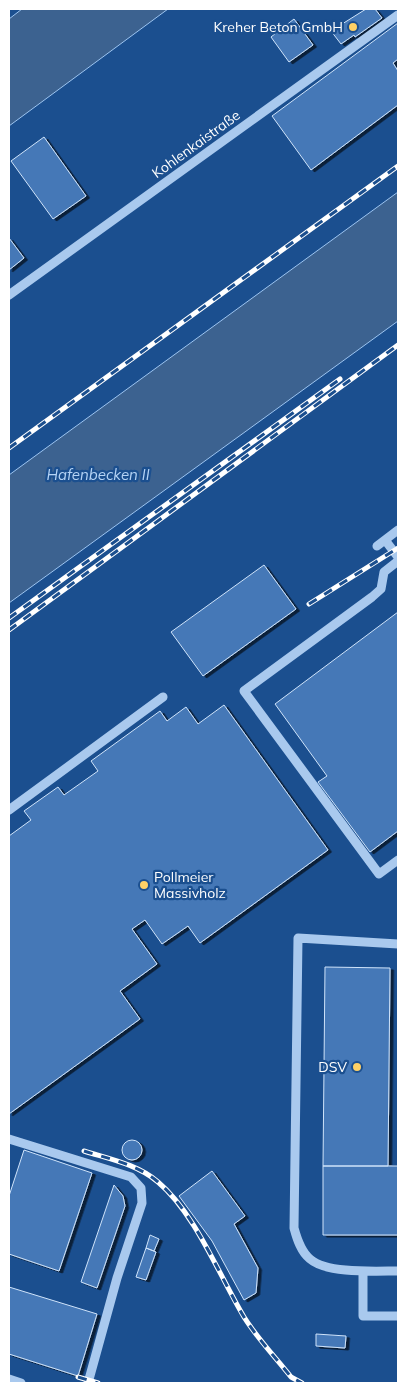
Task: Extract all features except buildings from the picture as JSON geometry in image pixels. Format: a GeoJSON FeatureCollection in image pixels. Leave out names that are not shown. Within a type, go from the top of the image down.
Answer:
{"type":"FeatureCollection","features":[{"type":"Feature","properties":{"kind":"street","name":"Kohlenkaistraße"},"geometry":{"type":"LineString","coordinates":[[9,295],[398,15]]}},
{"type":"Feature","properties":{"kind":"street"},"geometry":{"type":"LineString","coordinates":[[377,546],[398,530]]}},
{"type":"Feature","properties":{"kind":"street"},"geometry":{"type":"LineString","coordinates":[[385,540],[398,557]]}},
{"type":"Feature","properties":{"kind":"street"},"geometry":{"type":"LineString","coordinates":[[398,561],[384,572],[381,589],[244,691],[379,874],[398,860]]}},
{"type":"Feature","properties":{"kind":"street"},"geometry":{"type":"LineString","coordinates":[[9,810],[163,697]]}},
{"type":"Feature","properties":{"kind":"street"},"geometry":{"type":"LineString","coordinates":[[398,944],[298,938],[294,1228],[300,1247],[310,1260],[342,1271],[398,1271]]}},
{"type":"Feature","properties":{"kind":"street"},"geometry":{"type":"LineString","coordinates":[[9,1140],[130,1177],[141,1188],[142,1203],[117,1278],[88,1383]]}},
{"type":"Feature","properties":{"kind":"street"},"geometry":{"type":"LineString","coordinates":[[363,1271],[363,1316],[398,1316]]}},
{"type":"Feature","properties":{"kind":"street"},"geometry":{"type":"LineString","coordinates":[[9,1379],[19,1383]]}},
{"type":"Feature","properties":{"kind":"water"},"geometry":{"type":"Polygon","coordinates":[[[22,9],[168,9],[9,126],[9,19],[22,9]]]}},
{"type":"Feature","properties":{"kind":"water","name":"Hafenbecken II"},"geometry":{"type":"Polygon","coordinates":[[[398,192],[398,321],[9,603],[9,475],[398,192]]]}},
{"type":"Feature","properties":{"kind":"railway"},"geometry":{"type":"LineString","coordinates":[[9,448],[398,166]]}},
{"type":"Feature","properties":{"kind":"railway"},"geometry":{"type":"LineString","coordinates":[[9,630],[398,345]]}},
{"type":"Feature","properties":{"kind":"railway"},"geometry":{"type":"LineString","coordinates":[[9,618],[340,379]]}},
{"type":"Feature","properties":{"kind":"railway"},"geometry":{"type":"LineString","coordinates":[[309,604],[398,548]]}},
{"type":"Feature","properties":{"kind":"railway"},"geometry":{"type":"LineString","coordinates":[[84,1151],[141,1171],[158,1182],[171,1195],[184,1210],[206,1245],[249,1325],[291,1377],[302,1383]]}},
{"type":"Feature","properties":{"kind":"railway"},"geometry":{"type":"LineString","coordinates":[[78,1377],[98,1383]]}},
{"type":"Feature","properties":{"kind":"place","name":"Kreher Beton GmbH"},"geometry":{"type":"Point","coordinates":[353,27]}},
{"type":"Feature","properties":{"kind":"place","name":"Pollmeier Massivholz"},"geometry":{"type":"Point","coordinates":[144,885]}},
{"type":"Feature","properties":{"kind":"place","name":"DSV"},"geometry":{"type":"Point","coordinates":[357,1067]}}]}
